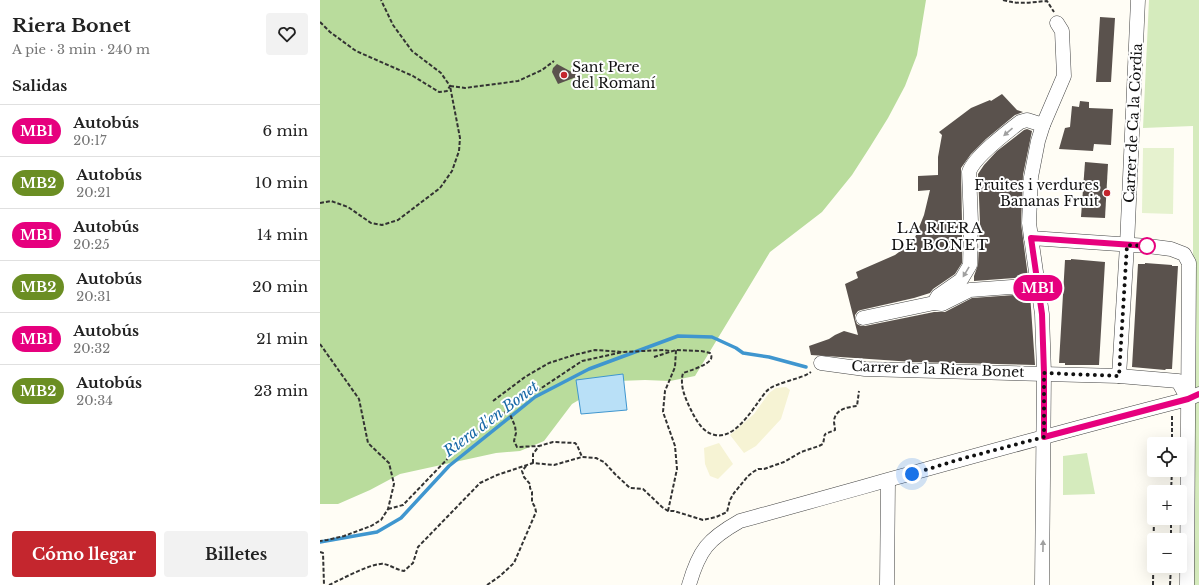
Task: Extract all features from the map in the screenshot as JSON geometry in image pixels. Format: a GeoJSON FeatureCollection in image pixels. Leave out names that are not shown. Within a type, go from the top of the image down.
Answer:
{"type":"FeatureCollection","features":[{"type":"Feature","properties":{"kind":"street","name":"Carrer de Ca la Còrdia"},"geometry":{"type":"LineString","coordinates":[[1119,376],[1127,245],[1138,0]]}},
{"type":"Feature","properties":{"kind":"street"},"geometry":{"type":"LineString","coordinates":[[1042,585],[1044,373],[1042,314],[1029,223],[1031,176],[1038,141],[1043,125],[1064,76],[1062,31],[1057,23]]}},
{"type":"Feature","properties":{"kind":"street"},"geometry":{"type":"LineString","coordinates":[[934,303],[938,296],[961,280],[970,265],[971,222],[969,172],[971,167],[984,153],[1020,122],[1027,120],[1043,125]]}},
{"type":"Feature","properties":{"kind":"street"},"geometry":{"type":"LineString","coordinates":[[1031,238],[1171,248],[1184,254],[1189,263],[1193,396],[1187,585]]}},
{"type":"Feature","properties":{"kind":"street"},"geometry":{"type":"LineString","coordinates":[[863,318],[934,303],[942,304],[970,290],[1037,285]]}},
{"type":"Feature","properties":{"kind":"street","name":"Carrer de la Riera Bonet"},"geometry":{"type":"LineString","coordinates":[[821,363],[865,369],[1044,373],[1119,376],[1178,381],[1193,396]]}},
{"type":"Feature","properties":{"kind":"street"},"geometry":{"type":"LineString","coordinates":[[690,585],[693,571],[704,548],[713,538],[740,521],[1193,396]]}},
{"type":"Feature","properties":{"kind":"street"},"geometry":{"type":"LineString","coordinates":[[887,585],[888,481]]}},
{"type":"Feature","properties":{"kind":"path"},"geometry":{"type":"LineString","coordinates":[[320,203],[331,201],[348,207],[371,223],[382,225],[398,220],[440,188],[452,171],[459,151],[460,138],[450,86],[441,73],[412,51],[393,25],[381,0]]}},
{"type":"Feature","properties":{"kind":"path"},"geometry":{"type":"LineString","coordinates":[[1003,0],[1028,4],[1047,1],[1053,9],[1057,23]]}},
{"type":"Feature","properties":{"kind":"path"},"geometry":{"type":"LineString","coordinates":[[320,22],[330,32],[356,51],[413,76],[439,92],[447,91],[450,86]]}},
{"type":"Feature","properties":{"kind":"path"},"geometry":{"type":"LineString","coordinates":[[450,86],[465,88],[518,81],[542,70],[554,61]]}},
{"type":"Feature","properties":{"kind":"path"},"geometry":{"type":"LineString","coordinates":[[320,344],[359,399],[368,443],[388,463],[394,484],[388,508],[381,520],[371,526],[344,536],[320,541]]}},
{"type":"Feature","properties":{"kind":"path"},"geometry":{"type":"LineString","coordinates":[[493,401],[525,377],[549,363],[595,350],[623,352],[671,351]]}},
{"type":"Feature","properties":{"kind":"path"},"geometry":{"type":"LineString","coordinates":[[668,511],[677,469],[674,446],[663,412],[666,391],[675,367],[676,350]]}},
{"type":"Feature","properties":{"kind":"path"},"geometry":{"type":"LineString","coordinates":[[654,357],[676,350],[710,352],[712,355],[711,359],[683,373],[681,379],[683,391],[694,415],[702,427],[710,434],[718,435],[726,435],[740,424],[769,389],[806,376],[821,363]]}},
{"type":"Feature","properties":{"kind":"path"},"geometry":{"type":"LineString","coordinates":[[388,508],[403,505],[456,450],[508,410],[582,361],[623,352]]}},
{"type":"Feature","properties":{"kind":"path"},"geometry":{"type":"LineString","coordinates":[[329,585],[360,569],[382,564],[404,571],[413,563],[418,547],[480,483],[497,475],[533,463],[554,465],[582,457],[596,458],[604,462],[626,485],[633,488],[643,489],[668,511],[674,511],[703,520],[716,517],[727,512],[730,500],[734,493],[753,472],[784,462],[793,456],[823,444],[824,435],[834,430],[834,420],[836,415],[844,408],[857,406],[859,391]]}},
{"type":"Feature","properties":{"kind":"path"},"geometry":{"type":"LineString","coordinates":[[508,410],[515,426],[516,433],[514,441],[517,447],[539,446],[553,442],[575,443],[582,457]]}},
{"type":"Feature","properties":{"kind":"path"},"geometry":{"type":"LineString","coordinates":[[533,463],[534,454],[539,446]]}},
{"type":"Feature","properties":{"kind":"path"},"geometry":{"type":"LineString","coordinates":[[487,585],[500,576],[514,563],[536,512],[532,502],[532,492],[529,482],[524,477],[522,471],[528,465]]}},
{"type":"Feature","properties":{"kind":"path"},"geometry":{"type":"LineString","coordinates":[[1153,585],[1154,525]]}},
{"type":"Feature","properties":{"kind":"path"},"geometry":{"type":"LineString","coordinates":[[320,552],[323,553],[324,585]]}},
{"type":"Feature","properties":{"kind":"path"},"geometry":{"type":"LineString","coordinates":[[1170,573],[1170,585]]}},
{"type":"Feature","properties":{"kind":"shaded area"},"geometry":{"type":"Polygon","coordinates":[[[786,387],[790,390],[781,419],[756,446],[744,453],[730,435],[754,414],[769,393],[776,388],[786,387]]]}},
{"type":"Feature","properties":{"kind":"shaded area"},"geometry":{"type":"Polygon","coordinates":[[[719,443],[733,464],[718,479],[710,476],[705,464],[704,448],[719,443]]]}},
{"type":"Feature","properties":{"kind":"green space"},"geometry":{"type":"Polygon","coordinates":[[[320,0],[926,0],[917,55],[905,86],[888,118],[852,175],[822,212],[770,252],[695,376],[670,381],[618,381],[594,391],[572,404],[544,441],[520,451],[496,453],[400,474],[370,490],[338,504],[320,504],[320,0]]]}},
{"type":"Feature","properties":{"kind":"green space"},"geometry":{"type":"Polygon","coordinates":[[[1149,0],[1199,0],[1199,585],[1192,585],[1193,126],[1143,128],[1149,0]]]}},
{"type":"Feature","properties":{"kind":"green space"},"geometry":{"type":"Polygon","coordinates":[[[1143,148],[1174,148],[1173,214],[1142,213],[1143,148]]]}},
{"type":"Feature","properties":{"kind":"green space"},"geometry":{"type":"Polygon","coordinates":[[[1087,453],[1095,494],[1063,495],[1063,456],[1087,453]]]}},
{"type":"Feature","properties":{"kind":"water"},"geometry":{"type":"Polygon","coordinates":[[[623,374],[627,410],[581,414],[576,380],[623,374]]]}},
{"type":"Feature","properties":{"kind":"building"},"geometry":{"type":"Polygon","coordinates":[[[1100,17],[1115,18],[1111,82],[1096,82],[1100,17]]]}},
{"type":"Feature","properties":{"kind":"building","name":"Sant Pere del Romaní"},"geometry":{"type":"Polygon","coordinates":[[[557,64],[579,76],[558,84],[552,72],[553,68],[557,64]]]}},
{"type":"Feature","properties":{"kind":"building"},"geometry":{"type":"Polygon","coordinates":[[[1002,94],[1017,110],[1023,112],[1015,115],[986,139],[971,154],[961,168],[962,263],[955,274],[933,289],[930,293],[858,311],[855,315],[855,319],[857,324],[865,326],[934,312],[945,312],[972,298],[1030,294],[1035,365],[913,362],[811,355],[809,346],[829,339],[844,331],[858,335],[845,284],[858,278],[856,272],[895,255],[914,240],[924,215],[930,190],[918,191],[918,176],[938,175],[938,157],[942,135],[939,132],[971,108],[990,100],[991,101],[1002,94]]]}},
{"type":"Feature","properties":{"kind":"building"},"geometry":{"type":"Polygon","coordinates":[[[1080,101],[1089,102],[1089,108],[1113,109],[1111,145],[1094,144],[1093,151],[1059,149],[1065,128],[1070,127],[1072,106],[1079,107],[1080,101]]]}},
{"type":"Feature","properties":{"kind":"building"},"geometry":{"type":"Polygon","coordinates":[[[1027,129],[1032,131],[1023,175],[1021,223],[1028,277],[974,281],[974,276],[978,265],[980,222],[978,174],[997,151],[1027,129]]]}},
{"type":"Feature","properties":{"kind":"building"},"geometry":{"type":"Polygon","coordinates":[[[1085,162],[1108,164],[1105,218],[1081,217],[1085,162]]]}},
{"type":"Feature","properties":{"kind":"building"},"geometry":{"type":"Polygon","coordinates":[[[1071,259],[1105,262],[1099,365],[1065,365],[1065,363],[1059,363],[1065,260],[1071,259]]]}},
{"type":"Feature","properties":{"kind":"building"},"geometry":{"type":"Polygon","coordinates":[[[1145,263],[1178,266],[1172,369],[1165,370],[1132,367],[1138,264],[1145,263]]]}},
{"type":"Feature","properties":{"kind":"waterway","name":"Riera d'en Bonet"},"geometry":{"type":"LineString","coordinates":[[320,542],[377,532],[401,518],[449,466],[535,397],[589,369],[678,336],[712,337],[736,348],[743,353],[769,357],[806,367]]}},
{"type":"Feature","properties":{"kind":"bus line","name":"MB1"},"geometry":{"type":"LineString","coordinates":[[1148,246],[1031,238],[1042,314],[1044,437],[1188,399],[1199,394]]}},
{"type":"Feature","properties":{"kind":"place","name":"Sant Pere del Romaní"},"geometry":{"type":"Point","coordinates":[564,75]}},
{"type":"Feature","properties":{"kind":"place","name":"Fruites i verdures Bananas Fruit"},"geometry":{"type":"Point","coordinates":[1107,193]}},
{"type":"Feature","properties":{"kind":"district","name":"LA RIERA DE BONET"},"geometry":{"type":"Point","coordinates":[940,236]}},
{"type":"Feature","properties":{"kind":"route"},"geometry":{"type":"LineString","coordinates":[[912,474],[961,459],[1044,437],[1044,373],[1119,376],[1127,245],[1147,246]]}}]}
